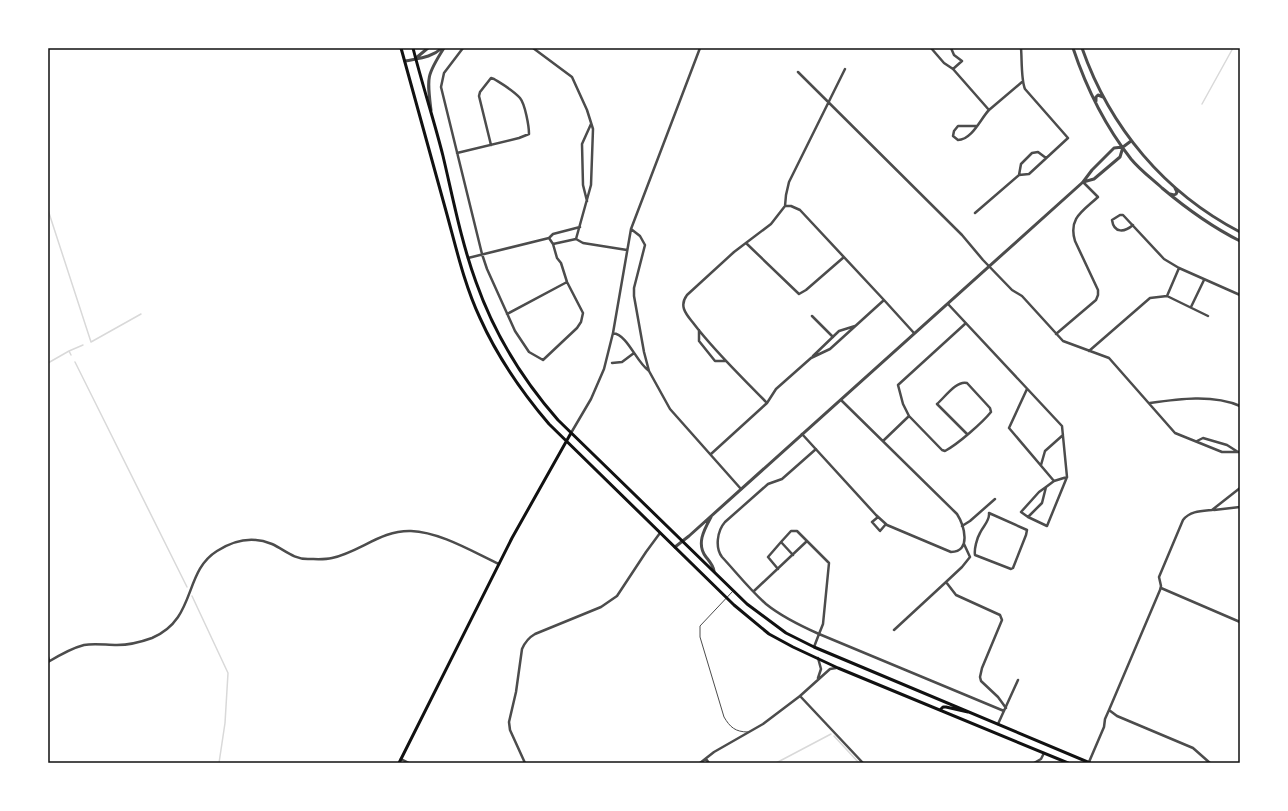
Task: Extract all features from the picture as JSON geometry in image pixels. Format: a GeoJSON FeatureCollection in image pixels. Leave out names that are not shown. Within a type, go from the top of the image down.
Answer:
{"type":"FeatureCollection","features":[{"type":"Feature","properties":{"kind":"main road"},"geometry":{"type":"LineString","coordinates":[[402,48],[459,261],[479,316],[499,355],[517,383],[544,418],[566,442],[726,598],[741,612],[770,634],[793,647],[838,668],[1068,763]]}},
{"type":"Feature","properties":{"kind":"main road"},"geometry":{"type":"LineString","coordinates":[[413,48],[432,114],[468,258],[487,310],[509,352],[537,395],[571,434],[747,604],[786,633],[814,647],[1090,763]]}},
{"type":"Feature","properties":{"kind":"main road"},"geometry":{"type":"LineString","coordinates":[[399,763],[515,532],[571,434]]}},
{"type":"Feature","properties":{"kind":"main road"},"geometry":{"type":"LineString","coordinates":[[941,710],[942,707],[946,707],[965,713],[970,712]]}},
{"type":"Feature","properties":{"kind":"street"},"geometry":{"type":"LineString","coordinates":[[416,58],[428,48]]}},
{"type":"Feature","properties":{"kind":"street"},"geometry":{"type":"LineString","coordinates":[[405,61],[416,58],[424,58],[443,48]]}},
{"type":"Feature","properties":{"kind":"street"},"geometry":{"type":"LineString","coordinates":[[432,114],[428,88],[429,76],[433,64],[443,48]]}},
{"type":"Feature","properties":{"kind":"street"},"geometry":{"type":"LineString","coordinates":[[463,48],[444,73],[441,90],[482,254],[487,269],[515,331],[528,352],[543,360],[577,328],[582,319],[583,313],[567,282],[561,263],[555,255],[553,244],[549,238]]}},
{"type":"Feature","properties":{"kind":"street"},"geometry":{"type":"LineString","coordinates":[[533,48],[572,77],[576,83],[593,129],[592,174],[587,202],[576,239]]}},
{"type":"Feature","properties":{"kind":"street"},"geometry":{"type":"LineString","coordinates":[[571,434],[588,405],[598,384],[607,359],[631,229],[700,48]]}},
{"type":"Feature","properties":{"kind":"street"},"geometry":{"type":"LineString","coordinates":[[931,48],[944,64],[953,69],[989,110]]}},
{"type":"Feature","properties":{"kind":"street"},"geometry":{"type":"LineString","coordinates":[[951,48],[954,55],[962,61],[953,69]]}},
{"type":"Feature","properties":{"kind":"street"},"geometry":{"type":"LineString","coordinates":[[975,213],[1019,175],[1028,174],[1068,138],[1029,95],[1022,82],[1023,73],[1021,48]]}},
{"type":"Feature","properties":{"kind":"street"},"geometry":{"type":"LineString","coordinates":[[1073,48],[1096,103],[1113,132],[1137,165],[1168,193],[1203,220],[1240,241]]}},
{"type":"Feature","properties":{"kind":"street"},"geometry":{"type":"LineString","coordinates":[[1082,48],[1094,80],[1138,150],[1153,167],[1200,207],[1240,232]]}},
{"type":"Feature","properties":{"kind":"street"},"geometry":{"type":"LineString","coordinates":[[767,402],[726,361],[699,330],[685,312],[683,306],[684,299],[701,282],[746,243],[771,224],[786,206],[786,195],[789,182],[845,69]]}},
{"type":"Feature","properties":{"kind":"street"},"geometry":{"type":"LineString","coordinates":[[798,72],[962,235],[990,267],[1012,290],[1022,296],[1064,342],[1109,358],[1175,433],[1222,452],[1239,452]]}},
{"type":"Feature","properties":{"kind":"street"},"geometry":{"type":"LineString","coordinates":[[457,153],[491,146],[528,136],[530,133],[523,103],[519,97],[491,78],[480,92],[479,96],[491,146]]}},
{"type":"Feature","properties":{"kind":"street"},"geometry":{"type":"LineString","coordinates":[[977,126],[958,126],[955,129],[953,136],[956,139],[961,140],[977,126],[984,114],[1022,82]]}},
{"type":"Feature","properties":{"kind":"street"},"geometry":{"type":"LineString","coordinates":[[1096,103],[1096,98],[1098,95],[1104,98]]}},
{"type":"Feature","properties":{"kind":"street"},"geometry":{"type":"LineString","coordinates":[[587,202],[583,184],[582,144],[591,124]]}},
{"type":"Feature","properties":{"kind":"street"},"geometry":{"type":"LineString","coordinates":[[675,547],[990,267],[1083,182],[1092,170],[1114,148],[1123,147],[1131,141]]}},
{"type":"Feature","properties":{"kind":"street"},"geometry":{"type":"LineString","coordinates":[[1083,182],[1094,179],[1120,157],[1123,147]]}},
{"type":"Feature","properties":{"kind":"street"},"geometry":{"type":"LineString","coordinates":[[1019,175],[1020,165],[1034,152],[1039,152],[1046,158]]}},
{"type":"Feature","properties":{"kind":"street"},"geometry":{"type":"LineString","coordinates":[[1056,334],[1096,300],[1098,295],[1098,290],[1072,233],[1076,217],[1098,197],[1083,182]]}},
{"type":"Feature","properties":{"kind":"street"},"geometry":{"type":"LineString","coordinates":[[1168,193],[1174,195],[1176,194],[1174,186]]}},
{"type":"Feature","properties":{"kind":"street"},"geometry":{"type":"LineString","coordinates":[[786,206],[791,206],[800,210],[914,333]]}},
{"type":"Feature","properties":{"kind":"street"},"geometry":{"type":"LineString","coordinates":[[1133,225],[1122,231],[1116,230],[1112,225],[1112,220],[1120,215],[1123,215],[1133,225],[1164,259],[1204,280],[1240,295]]}},
{"type":"Feature","properties":{"kind":"street"},"geometry":{"type":"LineString","coordinates":[[468,258],[549,238],[553,234],[580,227]]}},
{"type":"Feature","properties":{"kind":"street"},"geometry":{"type":"LineString","coordinates":[[631,229],[640,236],[645,245],[634,288],[634,296],[649,371],[670,409],[742,489]]}},
{"type":"Feature","properties":{"kind":"street"},"geometry":{"type":"LineString","coordinates":[[553,244],[576,239],[583,243],[626,250]]}},
{"type":"Feature","properties":{"kind":"street"},"geometry":{"type":"LineString","coordinates":[[746,243],[799,294],[806,290],[844,257]]}},
{"type":"Feature","properties":{"kind":"street"},"geometry":{"type":"LineString","coordinates":[[1167,296],[1179,268]]}},
{"type":"Feature","properties":{"kind":"street"},"geometry":{"type":"LineString","coordinates":[[1191,307],[1204,280]]}},
{"type":"Feature","properties":{"kind":"street"},"geometry":{"type":"LineString","coordinates":[[507,314],[567,282]]}},
{"type":"Feature","properties":{"kind":"street"},"geometry":{"type":"LineString","coordinates":[[1089,351],[1150,298],[1167,296],[1208,316]]}},
{"type":"Feature","properties":{"kind":"street"},"geometry":{"type":"LineString","coordinates":[[811,358],[830,349],[884,300]]}},
{"type":"Feature","properties":{"kind":"street"},"geometry":{"type":"LineString","coordinates":[[948,304],[1062,426],[1067,477],[1047,526],[1021,512],[1039,492],[1054,481],[1067,477]]}},
{"type":"Feature","properties":{"kind":"street"},"geometry":{"type":"LineString","coordinates":[[812,316],[833,337]]}},
{"type":"Feature","properties":{"kind":"street"},"geometry":{"type":"LineString","coordinates":[[966,323],[898,385],[903,404],[909,416],[942,450],[945,451],[951,448],[967,434],[991,412],[990,408],[965,382],[958,384],[937,404],[967,434]]}},
{"type":"Feature","properties":{"kind":"street"},"geometry":{"type":"LineString","coordinates":[[711,454],[767,402],[776,389],[839,331],[857,325]]}},
{"type":"Feature","properties":{"kind":"street"},"geometry":{"type":"LineString","coordinates":[[699,330],[699,341],[715,362],[726,361]]}},
{"type":"Feature","properties":{"kind":"street"},"geometry":{"type":"LineString","coordinates":[[613,333],[621,335],[644,367],[649,371]]}},
{"type":"Feature","properties":{"kind":"street"},"geometry":{"type":"LineString","coordinates":[[612,363],[622,362],[634,353]]}},
{"type":"Feature","properties":{"kind":"street"},"geometry":{"type":"LineString","coordinates":[[1027,389],[1009,428],[1054,481]]}},
{"type":"Feature","properties":{"kind":"street"},"geometry":{"type":"LineString","coordinates":[[1149,403],[1184,398],[1219,400],[1240,406]]}},
{"type":"Feature","properties":{"kind":"street"},"geometry":{"type":"LineString","coordinates":[[841,400],[957,514],[962,526],[965,539],[964,544],[970,557],[966,563],[894,630]]}},
{"type":"Feature","properties":{"kind":"street"},"geometry":{"type":"LineString","coordinates":[[883,441],[909,416]]}},
{"type":"Feature","properties":{"kind":"street"},"geometry":{"type":"LineString","coordinates":[[802,434],[886,524],[951,552],[955,552],[964,544]]}},
{"type":"Feature","properties":{"kind":"street"},"geometry":{"type":"LineString","coordinates":[[1041,466],[1045,451],[1063,436]]}},
{"type":"Feature","properties":{"kind":"street"},"geometry":{"type":"LineString","coordinates":[[1196,442],[1203,438],[1227,445],[1239,452]]}},
{"type":"Feature","properties":{"kind":"street"},"geometry":{"type":"LineString","coordinates":[[816,449],[782,479],[768,484],[722,525],[717,547],[719,553],[766,604],[800,626],[1005,710]]}},
{"type":"Feature","properties":{"kind":"street"},"geometry":{"type":"LineString","coordinates":[[1028,517],[1042,503],[1046,487]]}},
{"type":"Feature","properties":{"kind":"street"},"geometry":{"type":"LineString","coordinates":[[1212,510],[1240,488]]}},
{"type":"Feature","properties":{"kind":"street"},"geometry":{"type":"LineString","coordinates":[[962,526],[995,500]]}},
{"type":"Feature","properties":{"kind":"street"},"geometry":{"type":"LineString","coordinates":[[1090,763],[1104,727],[1105,719],[1161,588],[1159,577],[1183,520],[1186,516],[1192,513],[1240,507]]}},
{"type":"Feature","properties":{"kind":"street"},"geometry":{"type":"LineString","coordinates":[[989,513],[1027,530],[1013,568],[1011,569],[975,555],[974,552],[979,534],[987,522],[989,513]]}},
{"type":"Feature","properties":{"kind":"street"},"geometry":{"type":"LineString","coordinates":[[713,514],[702,534],[701,541],[704,553],[711,563],[714,571]]}},
{"type":"Feature","properties":{"kind":"street"},"geometry":{"type":"LineString","coordinates":[[878,517],[872,522],[880,530],[886,524]]}},
{"type":"Feature","properties":{"kind":"street"},"geometry":{"type":"LineString","coordinates":[[48,657],[49,661],[84,645],[133,644],[152,638],[167,630],[185,606],[198,573],[205,561],[216,551],[232,543],[252,539],[272,544],[292,556],[306,559],[323,559],[332,558],[350,552],[391,533],[411,531],[424,533],[446,540],[499,564]]}},
{"type":"Feature","properties":{"kind":"street"},"geometry":{"type":"LineString","coordinates":[[778,569],[768,557],[791,531],[797,531],[829,562],[823,624],[814,647]]}},
{"type":"Feature","properties":{"kind":"street"},"geometry":{"type":"LineString","coordinates":[[525,763],[510,730],[509,722],[516,692],[522,649],[525,643],[535,634],[601,607],[613,600],[660,533]]}},
{"type":"Feature","properties":{"kind":"street"},"geometry":{"type":"LineString","coordinates":[[754,591],[807,541]]}},
{"type":"Feature","properties":{"kind":"street"},"geometry":{"type":"LineString","coordinates":[[781,542],[793,555]]}},
{"type":"Feature","properties":{"kind":"street"},"geometry":{"type":"LineString","coordinates":[[946,582],[956,595],[1000,615],[1002,620],[982,668],[980,677],[981,681],[998,697],[1005,710]]}},
{"type":"Feature","properties":{"kind":"street"},"geometry":{"type":"LineString","coordinates":[[1161,588],[1240,622]]}},
{"type":"Feature","properties":{"kind":"street"},"geometry":{"type":"LineString","coordinates":[[818,658],[821,669],[818,680]]}},
{"type":"Feature","properties":{"kind":"street"},"geometry":{"type":"LineString","coordinates":[[700,763],[714,752],[763,724],[800,696],[830,669],[838,668]]}},
{"type":"Feature","properties":{"kind":"street"},"geometry":{"type":"LineString","coordinates":[[998,724],[1018,680]]}},
{"type":"Feature","properties":{"kind":"street"},"geometry":{"type":"LineString","coordinates":[[800,696],[863,763]]}},
{"type":"Feature","properties":{"kind":"street"},"geometry":{"type":"LineString","coordinates":[[1109,710],[1117,716],[1193,748],[1210,763]]}},
{"type":"Feature","properties":{"kind":"street"},"geometry":{"type":"LineString","coordinates":[[1034,763],[1041,759],[1044,753]]}},
{"type":"Feature","properties":{"kind":"street"},"geometry":{"type":"LineString","coordinates":[[400,759],[409,763]]}},
{"type":"Feature","properties":{"kind":"street"},"geometry":{"type":"LineString","coordinates":[[706,759],[709,763]]}},
{"type":"Feature","properties":{"kind":"lane"},"geometry":{"type":"LineString","coordinates":[[733,590],[700,626],[701,642],[724,717],[730,727],[738,731],[749,732]]}},
{"type":"Feature","properties":{"kind":"waterway"},"geometry":{"type":"LineString","coordinates":[[1202,104],[1233,48]]}},
{"type":"Feature","properties":{"kind":"waterway"},"geometry":{"type":"LineString","coordinates":[[48,210],[91,342],[141,314]]}},
{"type":"Feature","properties":{"kind":"waterway"},"geometry":{"type":"LineString","coordinates":[[48,363],[83,345]]}},
{"type":"Feature","properties":{"kind":"waterway"},"geometry":{"type":"LineString","coordinates":[[69,351],[71,355]]}},
{"type":"Feature","properties":{"kind":"waterway"},"geometry":{"type":"LineString","coordinates":[[75,362],[187,587]]}},
{"type":"Feature","properties":{"kind":"waterway"},"geometry":{"type":"LineString","coordinates":[[192,596],[228,673],[225,723],[219,763]]}},
{"type":"Feature","properties":{"kind":"waterway"},"geometry":{"type":"LineString","coordinates":[[776,763],[831,734]]}},
{"type":"Feature","properties":{"kind":"waterway"},"geometry":{"type":"LineString","coordinates":[[834,736],[859,763]]}}]}
